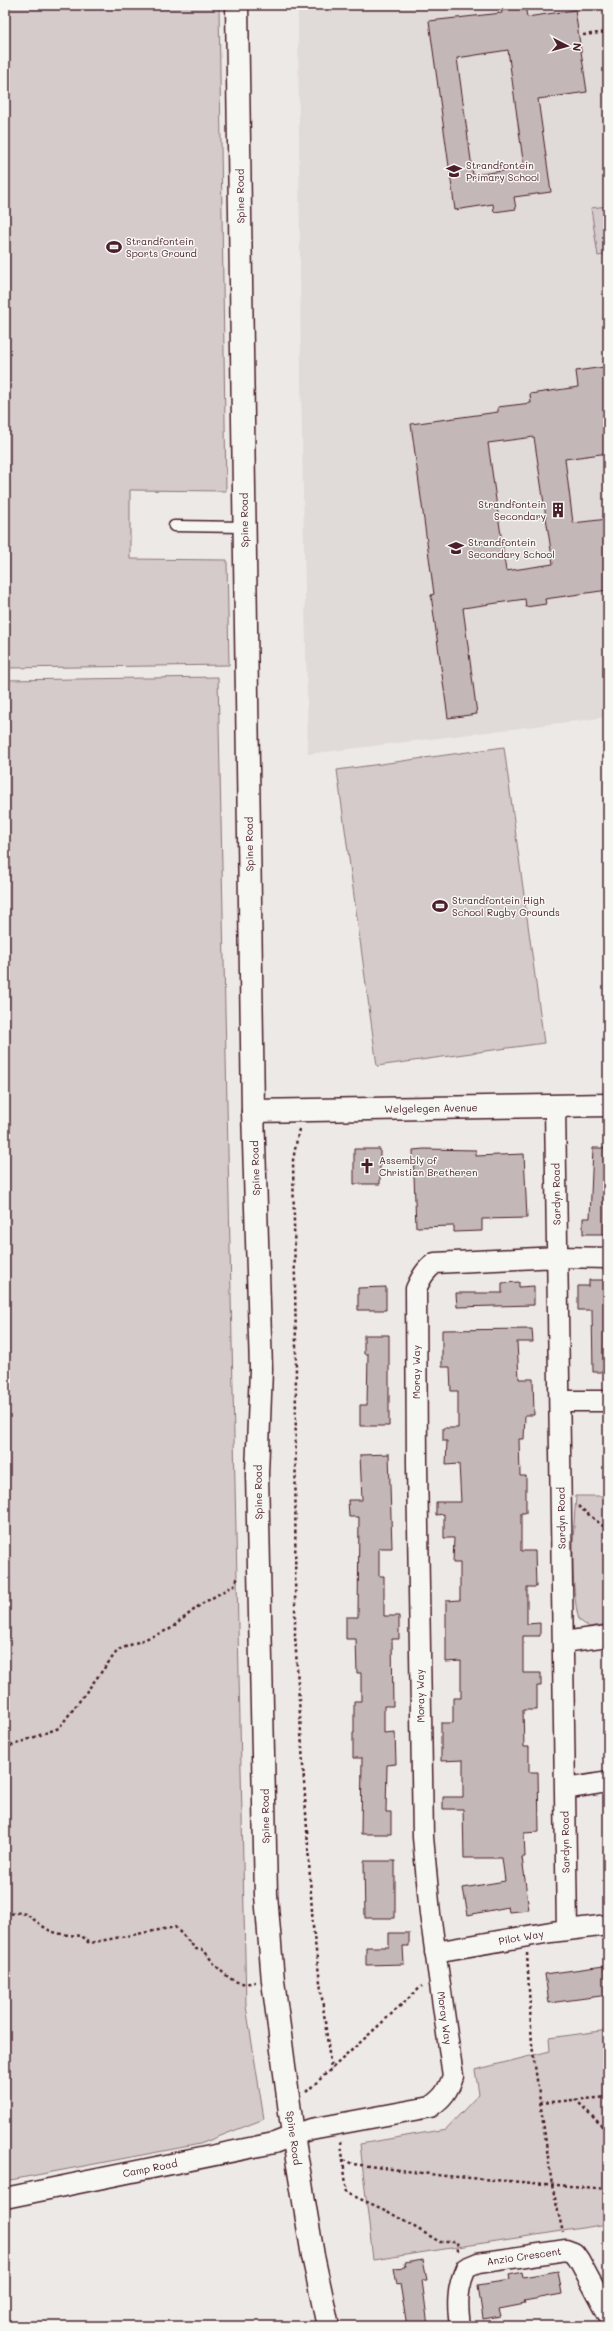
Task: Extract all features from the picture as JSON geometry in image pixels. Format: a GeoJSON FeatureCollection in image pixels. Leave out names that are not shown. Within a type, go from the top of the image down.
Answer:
{"type":"FeatureCollection","features":[{"type":"Feature","properties":{"kind":"main road","name":"Spine Road"},"geometry":{"type":"LineString","coordinates":[[237,5],[253,1111],[261,1361],[257,1473],[266,1895],[272,1981],[293,2134],[313,2256],[328,2326]]}},
{"type":"Feature","properties":{"kind":"main road","name":"Welgelegen Avenue"},"geometry":{"type":"LineString","coordinates":[[253,1111],[608,1105]]}},
{"type":"Feature","properties":{"kind":"street","name":"Sardyn Road"},"geometry":{"type":"LineString","coordinates":[[555,1106],[567,1930]]}},
{"type":"Feature","properties":{"kind":"street"},"geometry":{"type":"LineString","coordinates":[[557,1257],[608,1258]]}},
{"type":"Feature","properties":{"kind":"street","name":"Moray Way"},"geometry":{"type":"LineString","coordinates":[[293,2134],[338,2123],[430,2107],[442,2100],[448,2090],[453,2076],[430,1914],[423,1837],[417,1496],[416,1289],[428,1268],[435,1263],[557,1257]]}},
{"type":"Feature","properties":{"kind":"street"},"geometry":{"type":"LineString","coordinates":[[560,1401],[608,1401]]}},
{"type":"Feature","properties":{"kind":"street"},"geometry":{"type":"LineString","coordinates":[[563,1642],[608,1636]]}},
{"type":"Feature","properties":{"kind":"street"},"geometry":{"type":"LineString","coordinates":[[564,1789],[608,1782]]}},
{"type":"Feature","properties":{"kind":"street","name":"Pilot Way"},"geometry":{"type":"LineString","coordinates":[[435,1952],[567,1930],[608,1925]]}},
{"type":"Feature","properties":{"kind":"street","name":"Camp Road"},"geometry":{"type":"LineString","coordinates":[[5,2198],[274,2143],[293,2134]]}},
{"type":"Feature","properties":{"kind":"street","name":"Anzio Crescent"},"geometry":{"type":"LineString","coordinates":[[466,2268],[478,2263],[566,2250],[574,2253],[579,2260],[608,2314]]}},
{"type":"Feature","properties":{"kind":"street"},"geometry":{"type":"LineString","coordinates":[[460,2326],[457,2302],[459,2285],[466,2268]]}},
{"type":"Feature","properties":{"kind":"lane"},"geometry":{"type":"LineString","coordinates":[[174,526],[244,527]]}},
{"type":"Feature","properties":{"kind":"path"},"geometry":{"type":"LineString","coordinates":[[583,35],[608,32]]}},
{"type":"Feature","properties":{"kind":"path"},"geometry":{"type":"LineString","coordinates":[[303,1110],[293,1160],[296,1347],[295,1635],[313,1927],[331,2069]]}},
{"type":"Feature","properties":{"kind":"path"},"geometry":{"type":"LineString","coordinates":[[561,1492],[608,1530]]}},
{"type":"Feature","properties":{"kind":"path"},"geometry":{"type":"LineString","coordinates":[[5,1748],[59,1728],[118,1650],[170,1629],[200,1605],[234,1585],[242,1572]]}},
{"type":"Feature","properties":{"kind":"path"},"geometry":{"type":"LineString","coordinates":[[5,1916],[16,1911],[30,1915],[48,1930],[67,1935],[82,1936],[88,1944],[175,1927],[196,1949],[204,1950],[213,1963],[241,1983],[272,1981]]}},
{"type":"Feature","properties":{"kind":"path"},"geometry":{"type":"LineString","coordinates":[[526,1937],[532,2045],[552,2185],[566,2250]]}},
{"type":"Feature","properties":{"kind":"path"},"geometry":{"type":"LineString","coordinates":[[303,2099],[305,2092],[423,1986]]}},
{"type":"Feature","properties":{"kind":"path"},"geometry":{"type":"LineString","coordinates":[[540,2103],[608,2097]]}},
{"type":"Feature","properties":{"kind":"path"},"geometry":{"type":"LineString","coordinates":[[575,2099],[608,2132]]}},
{"type":"Feature","properties":{"kind":"path"},"geometry":{"type":"LineString","coordinates":[[338,2123],[347,2193],[387,2211],[440,2242],[457,2242],[459,2258],[466,2268]]}},
{"type":"Feature","properties":{"kind":"path"},"geometry":{"type":"LineString","coordinates":[[343,2160],[352,2164],[444,2176],[608,2189]]}},
{"type":"Feature","properties":{"kind":"shaded area","name":"Strandfontein Sports Ground"},"geometry":{"type":"Polygon","coordinates":[[[5,5],[219,5],[226,491],[130,490],[130,559],[227,560],[229,665],[5,668],[5,5]]]}},
{"type":"Feature","properties":{"kind":"shaded area"},"geometry":{"type":"Polygon","coordinates":[[[298,5],[608,5],[608,717],[308,754],[301,380],[298,5]]]}},
{"type":"Feature","properties":{"kind":"shaded area"},"geometry":{"type":"Polygon","coordinates":[[[608,206],[608,254],[598,256],[591,208],[608,206]]]}},
{"type":"Feature","properties":{"kind":"shaded area"},"geometry":{"type":"Polygon","coordinates":[[[218,677],[246,2006],[264,2119],[200,2144],[5,2181],[5,680],[218,677]]]}},
{"type":"Feature","properties":{"kind":"shaded area","name":"Strandfontein High School Rugby Grounds"},"geometry":{"type":"Polygon","coordinates":[[[504,747],[544,1043],[377,1066],[337,770],[504,747]]]}},
{"type":"Feature","properties":{"kind":"shaded area"},"geometry":{"type":"Polygon","coordinates":[[[576,1496],[608,1496],[608,1624],[589,1627],[579,1620],[573,1575],[573,1542],[576,1496]]]}},
{"type":"Feature","properties":{"kind":"shaded area"},"geometry":{"type":"Polygon","coordinates":[[[608,2030],[608,2224],[373,2260],[360,2144],[446,2129],[479,2094],[475,2070],[550,2051],[549,2038],[608,2030]]]}},
{"type":"Feature","properties":{"kind":"building","name":"Strandfontein Primary School"},"geometry":{"type":"Polygon","coordinates":[[[501,5],[525,5],[527,17],[575,10],[587,92],[538,99],[551,192],[514,197],[516,209],[494,212],[493,204],[455,210],[429,21],[502,13],[501,5]],[[508,50],[457,58],[473,175],[524,168],[508,50]]]}},
{"type":"Feature","properties":{"kind":"building","name":"Strandfontein Secondary"},"geometry":{"type":"Polygon","coordinates":[[[604,367],[608,395],[608,453],[565,459],[573,523],[608,519],[608,590],[545,599],[546,604],[526,607],[525,599],[463,608],[477,714],[448,718],[431,595],[434,594],[411,424],[498,412],[498,407],[531,403],[530,394],[578,387],[576,371],[604,367]],[[534,437],[488,443],[506,571],[553,564],[534,437]]]}},
{"type":"Feature","properties":{"kind":"building"},"geometry":{"type":"Polygon","coordinates":[[[593,1148],[608,1148],[608,1234],[583,1234],[583,1218],[590,1218],[593,1148]]]}},
{"type":"Feature","properties":{"kind":"building","name":"Assembly of Christian Bretheren"},"geometry":{"type":"Polygon","coordinates":[[[354,1149],[380,1149],[380,1184],[354,1184],[354,1149]]]}},
{"type":"Feature","properties":{"kind":"building"},"geometry":{"type":"Polygon","coordinates":[[[413,1150],[476,1150],[476,1156],[524,1154],[527,1218],[482,1219],[482,1231],[454,1232],[454,1226],[416,1227],[413,1150]]]}},
{"type":"Feature","properties":{"kind":"building"},"geometry":{"type":"Polygon","coordinates":[[[589,1280],[608,1280],[608,1372],[593,1372],[592,1310],[578,1310],[578,1286],[589,1286],[589,1280]]]}},
{"type":"Feature","properties":{"kind":"building"},"geometry":{"type":"Polygon","coordinates":[[[519,1282],[519,1287],[534,1286],[534,1305],[457,1307],[456,1293],[502,1293],[502,1283],[519,1282]]]}},
{"type":"Feature","properties":{"kind":"building"},"geometry":{"type":"Polygon","coordinates":[[[386,1287],[386,1310],[358,1310],[358,1288],[386,1287]]]}},
{"type":"Feature","properties":{"kind":"building"},"geometry":{"type":"Polygon","coordinates":[[[532,1329],[533,1342],[517,1342],[519,1379],[533,1379],[534,1415],[525,1415],[524,1439],[519,1439],[520,1476],[526,1476],[526,1513],[521,1513],[521,1551],[535,1551],[536,1587],[527,1587],[527,1624],[540,1623],[540,1636],[523,1636],[523,1673],[541,1673],[541,1686],[537,1686],[537,1710],[523,1710],[524,1747],[529,1747],[529,1772],[538,1772],[539,1832],[524,1833],[525,1857],[522,1857],[529,1910],[509,1912],[508,1907],[468,1915],[463,1888],[505,1881],[502,1858],[464,1858],[463,1809],[443,1809],[443,1797],[463,1797],[463,1760],[441,1761],[441,1723],[453,1723],[453,1698],[461,1698],[461,1661],[446,1662],[446,1601],[460,1600],[460,1563],[453,1563],[454,1538],[444,1538],[444,1514],[436,1515],[436,1502],[461,1502],[459,1464],[446,1465],[447,1441],[443,1441],[443,1428],[458,1428],[458,1391],[451,1391],[450,1367],[442,1367],[442,1330],[532,1329]]]}},
{"type":"Feature","properties":{"kind":"building"},"geometry":{"type":"Polygon","coordinates":[[[364,1335],[389,1335],[389,1426],[360,1426],[360,1405],[367,1405],[368,1354],[364,1354],[364,1335]]]}},
{"type":"Feature","properties":{"kind":"building"},"geometry":{"type":"Polygon","coordinates":[[[389,1454],[392,1548],[379,1548],[379,1576],[384,1576],[384,1616],[399,1616],[399,1639],[392,1639],[393,1706],[384,1706],[384,1733],[395,1732],[396,1764],[387,1765],[386,1812],[391,1812],[391,1834],[361,1834],[362,1758],[353,1758],[353,1733],[354,1701],[361,1701],[361,1673],[357,1673],[356,1639],[346,1639],[346,1617],[358,1617],[359,1517],[349,1517],[348,1500],[362,1500],[360,1455],[389,1454]]]}},
{"type":"Feature","properties":{"kind":"building"},"geometry":{"type":"Polygon","coordinates":[[[364,1861],[395,1861],[395,1918],[365,1918],[364,1861]]]}},
{"type":"Feature","properties":{"kind":"building"},"geometry":{"type":"Polygon","coordinates":[[[389,1933],[409,1933],[409,1946],[403,1946],[404,1964],[366,1965],[366,1947],[389,1947],[389,1933]]]}},
{"type":"Feature","properties":{"kind":"building"},"geometry":{"type":"Polygon","coordinates":[[[604,1966],[608,1995],[549,2003],[545,1974],[604,1966]]]}},
{"type":"Feature","properties":{"kind":"building"},"geometry":{"type":"Polygon","coordinates":[[[423,2260],[427,2280],[422,2280],[428,2326],[407,2326],[400,2284],[397,2285],[394,2268],[405,2267],[404,2263],[423,2260]]]}},
{"type":"Feature","properties":{"kind":"building"},"geometry":{"type":"Polygon","coordinates":[[[558,2271],[562,2294],[524,2301],[525,2304],[499,2309],[501,2316],[483,2319],[478,2285],[510,2280],[509,2275],[522,2272],[523,2277],[558,2271]]]}},
{"type":"Feature","properties":{"kind":"place","name":"Strandfontein Primary School"},"geometry":{"type":"Point","coordinates":[454,171]}},
{"type":"Feature","properties":{"kind":"place","name":"Strandfontein Sports Ground"},"geometry":{"type":"Point","coordinates":[114,247]}},
{"type":"Feature","properties":{"kind":"place","name":"Strandfontein Secondary"},"geometry":{"type":"Point","coordinates":[558,510]}},
{"type":"Feature","properties":{"kind":"place","name":"Strandfontein Secondary School"},"geometry":{"type":"Point","coordinates":[456,548]}},
{"type":"Feature","properties":{"kind":"place","name":"Strandfontein High School Rugby Grounds"},"geometry":{"type":"Point","coordinates":[440,906]}},
{"type":"Feature","properties":{"kind":"place","name":"Assembly of Christian Bretheren"},"geometry":{"type":"Point","coordinates":[367,1166]}}]}
